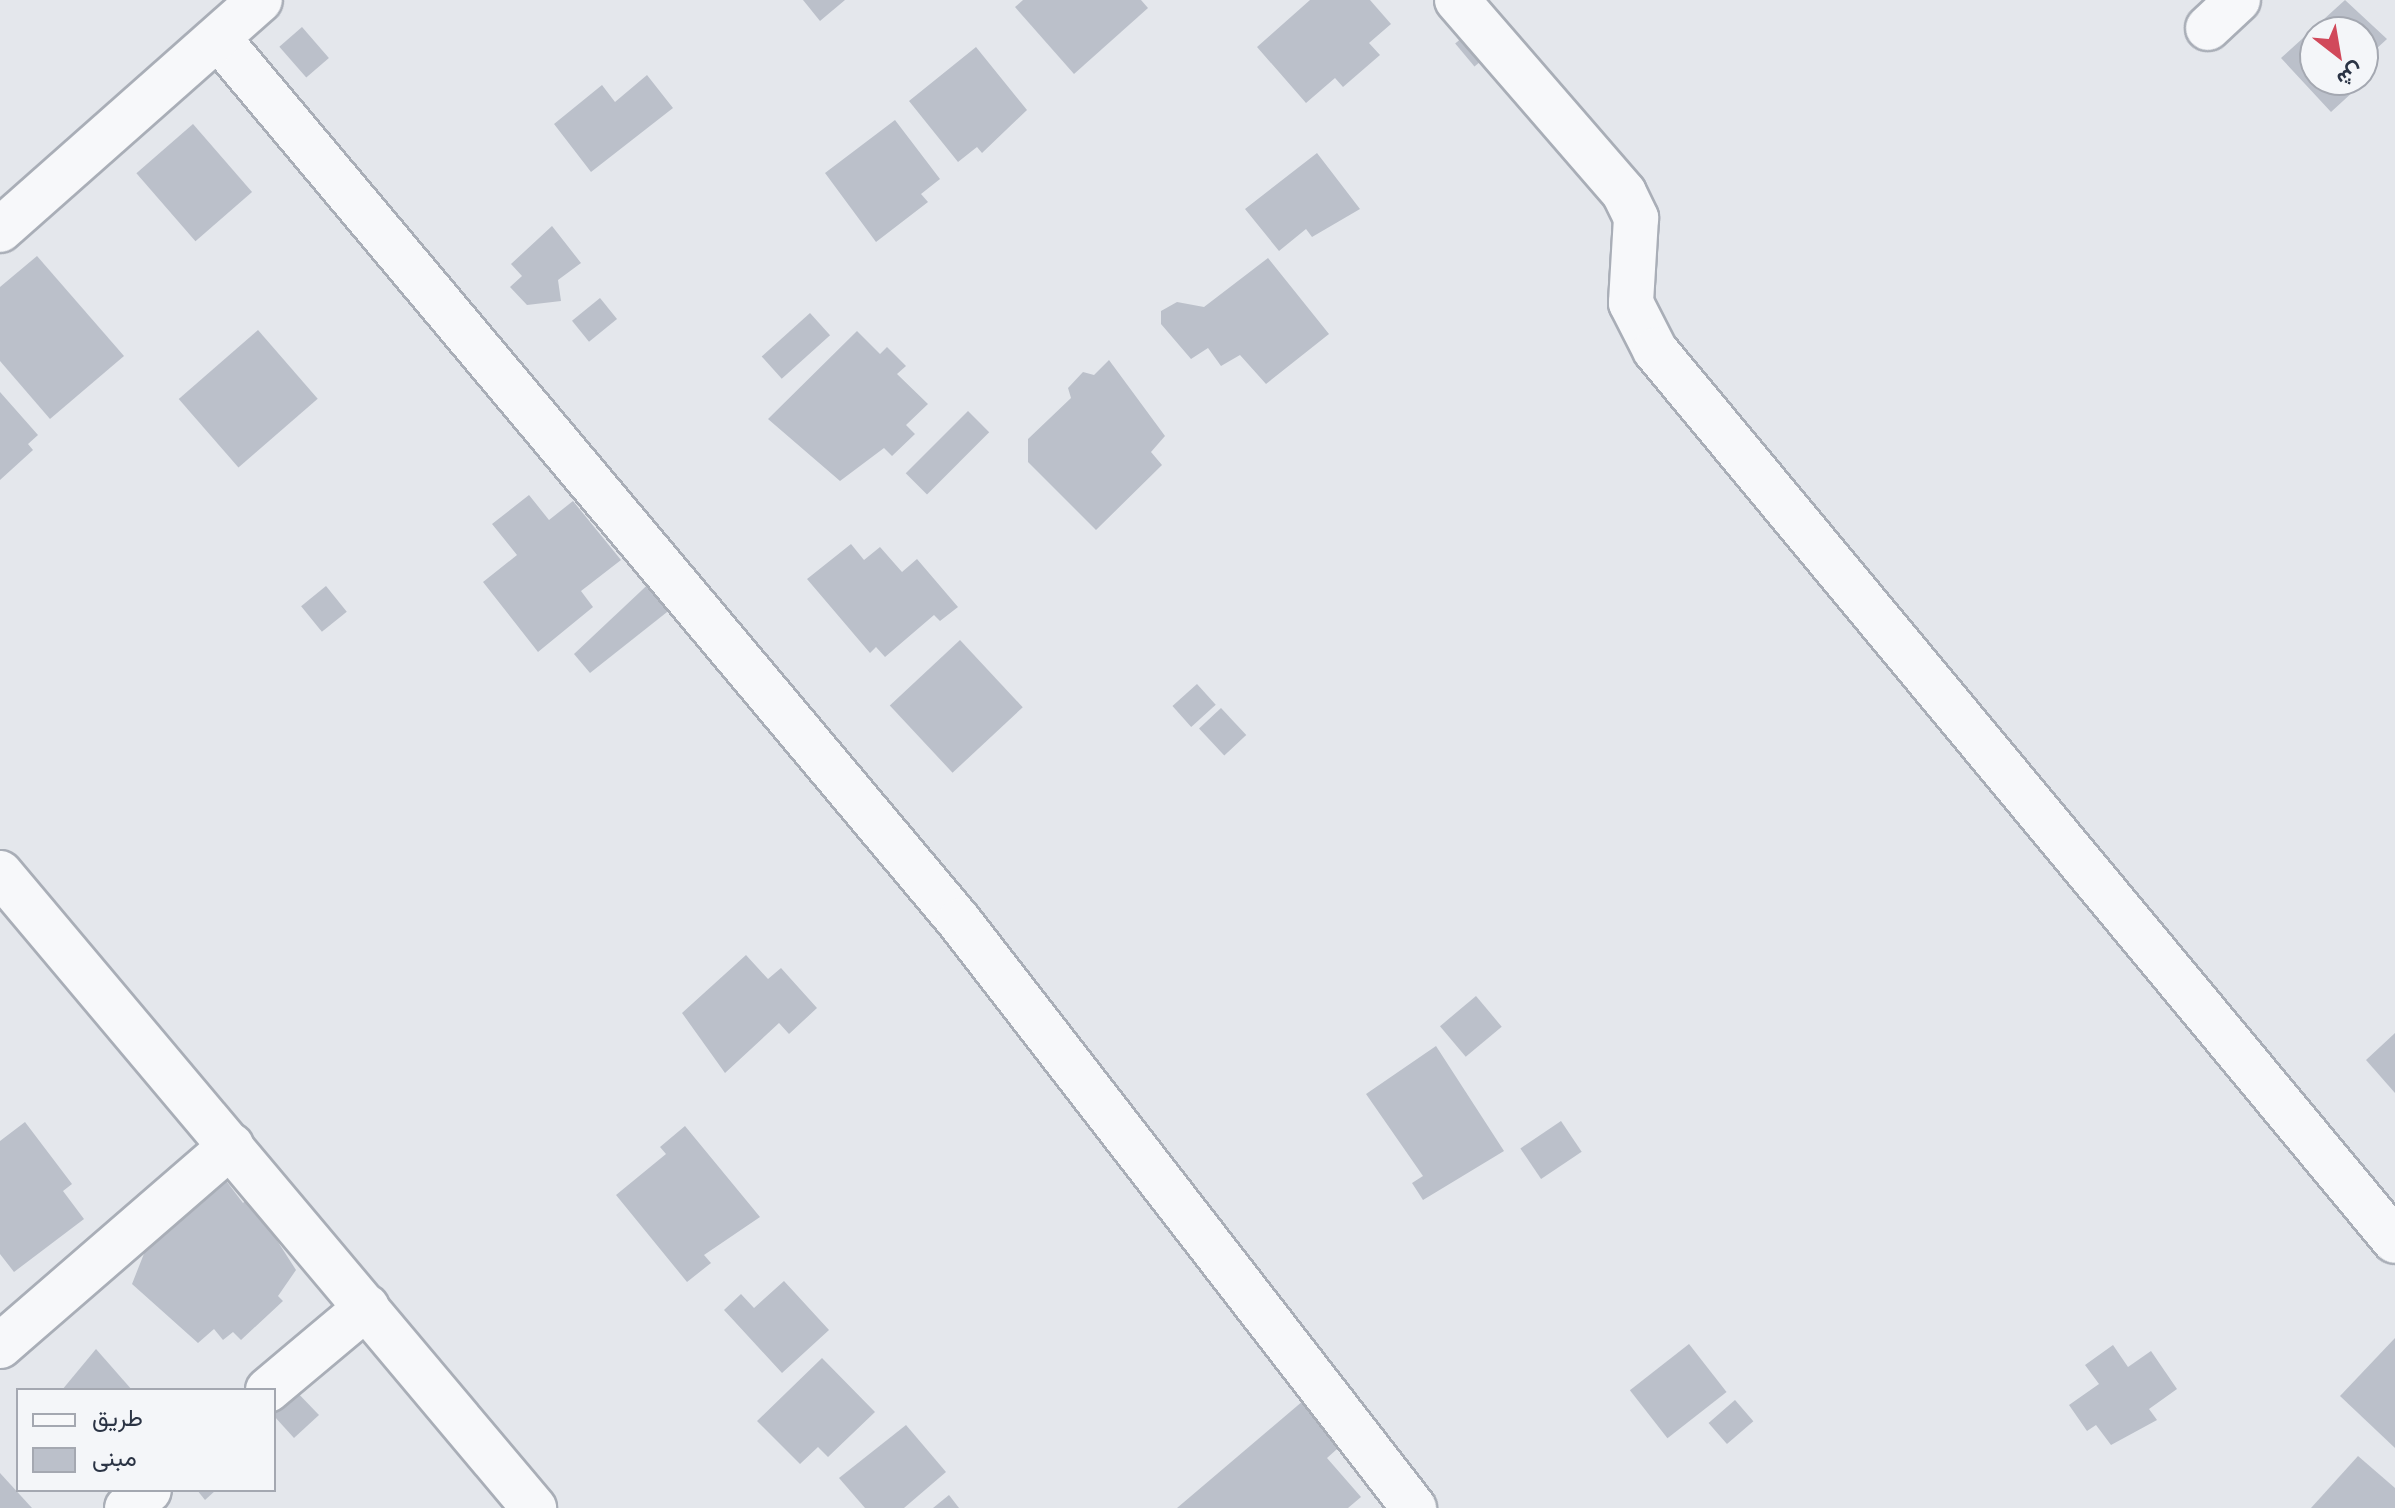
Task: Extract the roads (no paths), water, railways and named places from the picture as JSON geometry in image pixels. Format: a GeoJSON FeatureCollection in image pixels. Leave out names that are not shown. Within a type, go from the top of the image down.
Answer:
{"type":"FeatureCollection","features":[{"type":"Feature","properties":{"kind":"street"},"geometry":{"type":"LineString","coordinates":[[0,230],[260,0]]}},
{"type":"Feature","properties":{"kind":"street"},"geometry":{"type":"LineString","coordinates":[[1457,0],[1624,193],[1636,218],[1631,303],[1655,350],[2395,1241]]}},
{"type":"Feature","properties":{"kind":"street"},"geometry":{"type":"LineString","coordinates":[[218,38],[959,921],[1414,1508]]}},
{"type":"Feature","properties":{"kind":"street"},"geometry":{"type":"LineString","coordinates":[[3,882],[231,1146],[534,1508]]}},
{"type":"Feature","properties":{"kind":"street"},"geometry":{"type":"LineString","coordinates":[[0,1346],[231,1146]]}},
{"type":"Feature","properties":{"kind":"street"},"geometry":{"type":"LineString","coordinates":[[270,1388],[367,1307]]}},
{"type":"Feature","properties":{"kind":"street"},"geometry":{"type":"LineString","coordinates":[[127,1508],[147,1492]]}}]}
